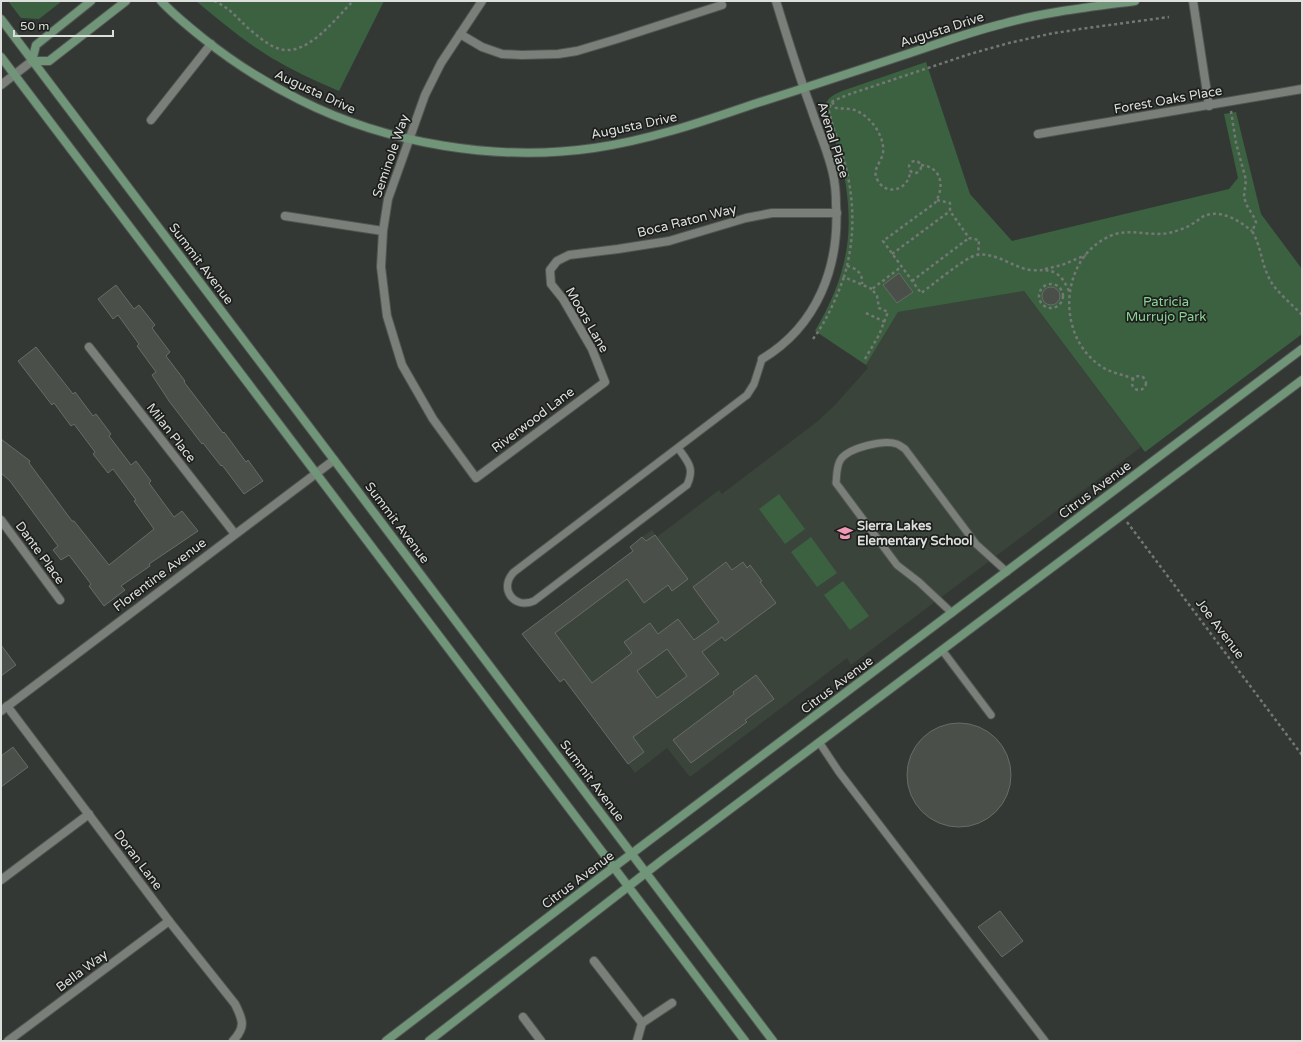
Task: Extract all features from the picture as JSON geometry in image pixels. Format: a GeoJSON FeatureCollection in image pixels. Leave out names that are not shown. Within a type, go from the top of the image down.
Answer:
{"type":"FeatureCollection","features":[{"type":"Feature","properties":{"kind":"main road"},"geometry":{"type":"LineString","coordinates":[[91,1],[36,45],[32,60],[49,62],[126,1]]}},
{"type":"Feature","properties":{"kind":"main road","name":"Augusta Drive"},"geometry":{"type":"LineString","coordinates":[[161,1],[185,24],[242,68],[315,108],[359,125],[449,146],[499,151],[546,152],[593,148],[638,140],[685,128],[1003,23],[1050,13],[1135,1]]}},
{"type":"Feature","properties":{"kind":"main road","name":"Summit Avenue"},"geometry":{"type":"LineString","coordinates":[[1,19],[773,1041]]}},
{"type":"Feature","properties":{"kind":"main road"},"geometry":{"type":"LineString","coordinates":[[1,57],[315,474],[488,699],[745,1041]]}},
{"type":"Feature","properties":{"kind":"main road","name":"Citrus Avenue"},"geometry":{"type":"LineString","coordinates":[[386,1041],[614,867],[1302,349]]}},
{"type":"Feature","properties":{"kind":"main road"},"geometry":{"type":"LineString","coordinates":[[429,1041],[819,742],[1302,380]]}},
{"type":"Feature","properties":{"kind":"street","name":"Seminole Way"},"geometry":{"type":"LineString","coordinates":[[476,478],[434,419],[402,365],[387,316],[381,267],[388,199],[424,95],[441,63],[482,1]]}},
{"type":"Feature","properties":{"kind":"street","name":"Avenal Place"},"geometry":{"type":"LineString","coordinates":[[762,360],[789,340],[803,325],[816,304],[833,257],[837,232],[834,174],[776,1]]}},
{"type":"Feature","properties":{"kind":"street"},"geometry":{"type":"LineString","coordinates":[[1193,1],[1209,106]]}},
{"type":"Feature","properties":{"kind":"street"},"geometry":{"type":"LineString","coordinates":[[460,34],[482,47],[502,54],[558,54],[577,51],[722,5]]}},
{"type":"Feature","properties":{"kind":"street"},"geometry":{"type":"LineString","coordinates":[[151,120],[211,44]]}},
{"type":"Feature","properties":{"kind":"street"},"geometry":{"type":"LineString","coordinates":[[1,85],[32,60]]}},
{"type":"Feature","properties":{"kind":"street","name":"Forest Oaks Place"},"geometry":{"type":"LineString","coordinates":[[1038,134],[1302,89]]}},
{"type":"Feature","properties":{"kind":"street","name":"Boca Raton Way"},"geometry":{"type":"LineString","coordinates":[[550,270],[557,261],[568,255],[669,241],[746,218],[772,213],[837,212]]}},
{"type":"Feature","properties":{"kind":"street"},"geometry":{"type":"LineString","coordinates":[[285,216],[384,231]]}},
{"type":"Feature","properties":{"kind":"street","name":"Moors Lane"},"geometry":{"type":"LineString","coordinates":[[550,270],[551,284],[563,299],[592,349],[605,382]]}},
{"type":"Feature","properties":{"kind":"street","name":"Milan Place"},"geometry":{"type":"LineString","coordinates":[[89,347],[235,534]]}},
{"type":"Feature","properties":{"kind":"street","name":"Riverwood Lane"},"geometry":{"type":"LineString","coordinates":[[476,478],[605,382]]}},
{"type":"Feature","properties":{"kind":"street","name":"Florentine Avenue"},"geometry":{"type":"LineString","coordinates":[[4,708],[334,460]]}},
{"type":"Feature","properties":{"kind":"street","name":"Dante Place"},"geometry":{"type":"LineString","coordinates":[[1,520],[60,600]]}},
{"type":"Feature","properties":{"kind":"street","name":"Doran Lane"},"geometry":{"type":"LineString","coordinates":[[4,708],[89,814],[235,1004],[242,1019],[241,1031],[233,1041]]}},
{"type":"Feature","properties":{"kind":"street"},"geometry":{"type":"LineString","coordinates":[[1,880],[89,814]]}},
{"type":"Feature","properties":{"kind":"street","name":"Bella Way"},"geometry":{"type":"LineString","coordinates":[[8,1041],[170,921]]}},
{"type":"Feature","properties":{"kind":"street"},"geometry":{"type":"LineString","coordinates":[[594,961],[642,1023]]}},
{"type":"Feature","properties":{"kind":"street"},"geometry":{"type":"LineString","coordinates":[[636,1041],[642,1023],[672,1003]]}},
{"type":"Feature","properties":{"kind":"street"},"geometry":{"type":"LineString","coordinates":[[523,1016],[541,1041]]}},
{"type":"Feature","properties":{"kind":"lane"},"geometry":{"type":"LineString","coordinates":[[678,448],[690,467],[691,473],[687,485],[534,601],[522,604],[510,596],[507,587],[508,581],[514,572],[747,395],[754,384],[762,360]]}},
{"type":"Feature","properties":{"kind":"lane"},"geometry":{"type":"LineString","coordinates":[[952,613],[897,565],[836,483],[837,467],[842,458],[859,448],[883,442],[898,444],[905,449],[976,544],[1007,572]]}},
{"type":"Feature","properties":{"kind":"lane"},"geometry":{"type":"LineString","coordinates":[[942,650],[992,715]]}},
{"type":"Feature","properties":{"kind":"lane"},"geometry":{"type":"LineString","coordinates":[[819,742],[839,772],[1045,1041]]}},
{"type":"Feature","properties":{"kind":"path"},"geometry":{"type":"LineString","coordinates":[[214,1],[223,4],[261,40],[278,49],[292,50],[304,46],[321,33],[353,1]]}},
{"type":"Feature","properties":{"kind":"path"},"geometry":{"type":"LineString","coordinates":[[1169,17],[1049,34],[1009,43],[970,54],[847,95],[831,102],[836,108],[857,111],[869,120],[878,132],[881,139],[882,154],[875,173],[876,179],[880,184],[891,190],[898,189],[904,185],[908,181],[910,171],[909,165],[912,162],[918,162],[921,165],[928,166],[939,176],[941,189],[935,203],[883,242],[921,293],[964,261],[978,255],[998,258],[1017,267],[1031,270],[1045,269],[1062,265],[1086,254],[1102,241],[1118,234],[1135,232],[1157,234],[1171,233],[1193,224],[1202,217],[1220,214],[1238,221],[1252,231],[1260,246],[1264,265],[1272,285],[1302,315]]}},
{"type":"Feature","properties":{"kind":"path"},"geometry":{"type":"LineString","coordinates":[[1229,102],[1236,143],[1246,180],[1244,196],[1246,204],[1255,219],[1256,224],[1252,231]]}},
{"type":"Feature","properties":{"kind":"path"},"geometry":{"type":"LineString","coordinates":[[910,171],[917,173],[920,170],[921,165]]}},
{"type":"Feature","properties":{"kind":"path"},"geometry":{"type":"LineString","coordinates":[[937,200],[950,203],[950,211],[969,238],[978,240],[978,255]]}},
{"type":"Feature","properties":{"kind":"path"},"geometry":{"type":"LineString","coordinates":[[892,254],[950,211]]}},
{"type":"Feature","properties":{"kind":"path"},"geometry":{"type":"LineString","coordinates":[[912,281],[969,238]]}},
{"type":"Feature","properties":{"kind":"path"},"geometry":{"type":"LineString","coordinates":[[1086,254],[1078,268],[1070,291],[1069,313],[1072,327],[1082,347],[1098,365],[1117,374],[1134,379],[1138,376],[1144,379],[1146,385],[1139,390],[1134,387],[1132,383],[1134,379]]}},
{"type":"Feature","properties":{"kind":"path"},"geometry":{"type":"LineString","coordinates":[[847,266],[852,267],[858,272],[862,278],[862,284]]}},
{"type":"Feature","properties":{"kind":"path"},"geometry":{"type":"LineString","coordinates":[[865,360],[879,335],[888,312],[879,308],[878,301],[872,289],[901,267]]}},
{"type":"Feature","properties":{"kind":"path"},"geometry":{"type":"LineString","coordinates":[[1045,269],[1056,273],[1070,291]]}},
{"type":"Feature","properties":{"kind":"path"},"geometry":{"type":"LineString","coordinates":[[813,339],[836,299],[844,277]]}},
{"type":"Feature","properties":{"kind":"path"},"geometry":{"type":"LineString","coordinates":[[1050,284],[1058,286],[1063,293],[1063,297],[1060,304],[1056,307],[1049,308],[1041,301],[1040,294],[1043,287],[1050,284]]}},
{"type":"Feature","properties":{"kind":"path"},"geometry":{"type":"LineString","coordinates":[[1063,297],[1069,297]]}},
{"type":"Feature","properties":{"kind":"path"},"geometry":{"type":"LineString","coordinates":[[866,313],[885,322]]}},
{"type":"Feature","properties":{"kind":"path","name":"Joe Avenue"},"geometry":{"type":"LineString","coordinates":[[1122,515],[1302,755]]}},
{"type":"Feature","properties":{"kind":"shaded area","name":"Sierra Lakes Elementary School"},"geometry":{"type":"Polygon","coordinates":[[[1024,291],[1141,447],[851,665],[847,658],[690,777],[667,748],[635,773],[564,679],[560,682],[522,634],[632,551],[630,547],[642,537],[652,530],[657,537],[719,490],[722,494],[818,421],[834,406],[868,368],[866,365],[898,312],[1024,291]]]}},
{"type":"Feature","properties":{"kind":"green space"},"geometry":{"type":"Polygon","coordinates":[[[8,1],[62,1],[39,19],[21,18],[8,1]]]}},
{"type":"Feature","properties":{"kind":"green space"},"geometry":{"type":"Polygon","coordinates":[[[196,1],[384,1],[339,91],[304,75],[260,51],[241,38],[196,1]]]}},
{"type":"Feature","properties":{"kind":"green space","name":"Patricia Murrujo Park"},"geometry":{"type":"Polygon","coordinates":[[[926,62],[970,194],[1012,241],[1229,189],[1238,178],[1224,114],[1236,112],[1261,214],[1302,269],[1302,334],[1145,452],[1024,291],[898,312],[866,365],[815,331],[827,309],[843,268],[849,227],[846,183],[841,159],[827,118],[825,107],[827,101],[842,91],[926,62]]]}},
{"type":"Feature","properties":{"kind":"green space"},"geometry":{"type":"Polygon","coordinates":[[[779,494],[805,529],[785,544],[759,509],[779,494]]]}},
{"type":"Feature","properties":{"kind":"green space"},"geometry":{"type":"Polygon","coordinates":[[[811,537],[837,573],[817,587],[791,552],[811,537]]]}},
{"type":"Feature","properties":{"kind":"green space"},"geometry":{"type":"Polygon","coordinates":[[[843,581],[869,616],[850,630],[824,595],[843,581]]]}},
{"type":"Feature","properties":{"kind":"building"},"geometry":{"type":"Polygon","coordinates":[[[899,273],[913,292],[897,303],[883,285],[899,273]]]}},
{"type":"Feature","properties":{"kind":"building"},"geometry":{"type":"Polygon","coordinates":[[[116,285],[134,309],[139,305],[155,325],[152,328],[170,352],[166,356],[185,381],[184,382],[246,462],[248,460],[263,481],[244,494],[222,465],[221,466],[203,443],[202,444],[169,401],[152,375],[156,372],[137,346],[139,344],[118,315],[113,319],[98,299],[116,285]]]}},
{"type":"Feature","properties":{"kind":"building"},"geometry":{"type":"Polygon","coordinates":[[[1047,287],[1055,287],[1060,292],[1058,303],[1055,305],[1047,305],[1042,300],[1042,292],[1047,287]]]}},
{"type":"Feature","properties":{"kind":"building"},"geometry":{"type":"Polygon","coordinates":[[[36,347],[73,394],[75,392],[93,416],[96,414],[111,434],[109,436],[131,465],[136,461],[151,481],[149,483],[174,517],[182,511],[198,531],[149,564],[150,566],[121,586],[125,590],[104,606],[89,586],[91,584],[69,555],[61,560],[53,550],[58,546],[10,481],[1,473],[1,439],[30,461],[29,463],[72,521],[74,521],[109,565],[154,529],[134,501],[136,500],[113,469],[108,473],[93,454],[95,452],[74,424],[71,426],[54,403],[52,405],[18,361],[36,347]]]}},
{"type":"Feature","properties":{"kind":"building"},"geometry":{"type":"Polygon","coordinates":[[[655,535],[688,579],[672,591],[668,585],[644,603],[627,579],[555,633],[592,683],[632,653],[624,642],[650,623],[658,634],[678,619],[694,640],[719,622],[693,587],[726,562],[732,570],[743,562],[747,568],[750,565],[762,581],[760,582],[776,603],[725,641],[722,637],[702,652],[719,674],[633,737],[644,752],[628,764],[564,679],[560,682],[522,634],[633,551],[630,547],[642,537],[646,541],[655,535]],[[667,649],[637,671],[657,698],[687,676],[667,649]]]}},
{"type":"Feature","properties":{"kind":"building"},"geometry":{"type":"Polygon","coordinates":[[[1,645],[16,665],[1,676],[1,645]]]}},
{"type":"Feature","properties":{"kind":"building"},"geometry":{"type":"Polygon","coordinates":[[[756,675],[774,699],[745,720],[747,722],[691,763],[673,740],[734,694],[733,692],[756,675]]]}},
{"type":"Feature","properties":{"kind":"building"},"geometry":{"type":"Polygon","coordinates":[[[959,723],[979,727],[988,731],[996,738],[1003,746],[1007,755],[1011,775],[1007,795],[1003,804],[996,812],[988,819],[979,823],[959,827],[939,823],[930,819],[922,812],[915,804],[911,795],[907,775],[911,755],[915,746],[922,738],[930,731],[939,727],[959,723]]]}},
{"type":"Feature","properties":{"kind":"building"},"geometry":{"type":"Polygon","coordinates":[[[13,747],[28,767],[1,787],[1,756],[13,747]]]}},
{"type":"Feature","properties":{"kind":"building"},"geometry":{"type":"Polygon","coordinates":[[[1000,911],[1023,941],[1002,957],[978,927],[1000,911]]]}},
{"type":"Feature","properties":{"kind":"place","name":"Sierra Lakes Elementary School"},"geometry":{"type":"Point","coordinates":[845,533]}}]}
